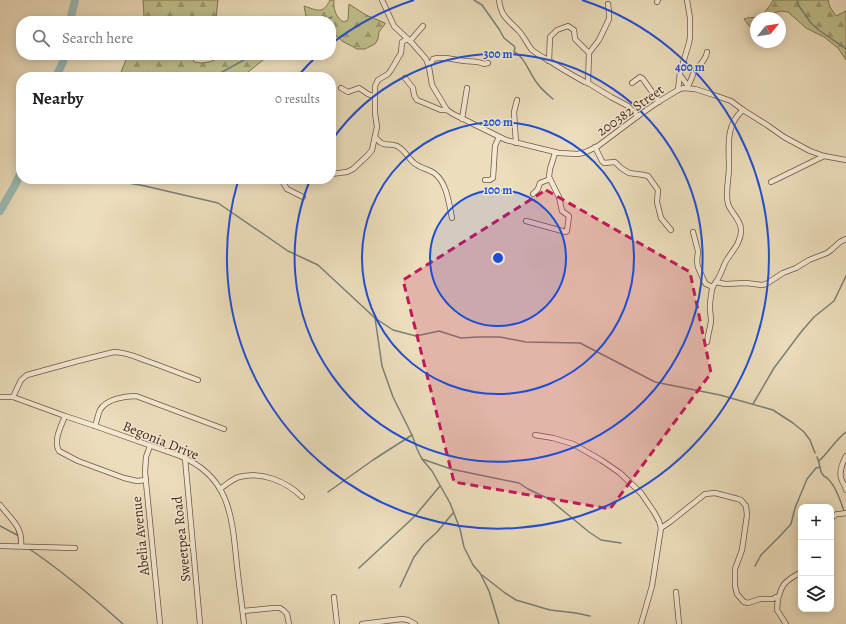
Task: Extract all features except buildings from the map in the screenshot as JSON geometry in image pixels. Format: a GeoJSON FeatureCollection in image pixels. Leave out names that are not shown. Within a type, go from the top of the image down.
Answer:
{"type":"FeatureCollection","features":[{"type":"Feature","properties":{"kind":"street"},"geometry":{"type":"LineString","coordinates":[[382,0],[394,26],[424,56],[428,64],[432,85],[446,110]]}},
{"type":"Feature","properties":{"kind":"street"},"geometry":{"type":"LineString","coordinates":[[499,0],[500,10],[509,22],[518,30],[532,50],[549,62],[628,106],[638,116]]}},
{"type":"Feature","properties":{"kind":"street"},"geometry":{"type":"LineString","coordinates":[[678,90],[680,74],[690,37],[690,18],[687,0]]}},
{"type":"Feature","properties":{"kind":"street"},"geometry":{"type":"LineString","coordinates":[[588,83],[589,53],[599,40],[609,19],[608,4]]}},
{"type":"Feature","properties":{"kind":"street"},"geometry":{"type":"LineString","coordinates":[[336,173],[347,172],[356,167],[372,151],[377,127],[375,113],[375,86],[381,78],[390,72],[400,53],[402,42],[408,40],[423,26]]}},
{"type":"Feature","properties":{"kind":"street"},"geometry":{"type":"LineString","coordinates":[[549,62],[550,37],[557,30],[568,26],[574,30],[575,39],[589,53]]}},
{"type":"Feature","properties":{"kind":"street"},"geometry":{"type":"LineString","coordinates":[[688,87],[696,70],[707,55],[707,52]]}},
{"type":"Feature","properties":{"kind":"street"},"geometry":{"type":"LineString","coordinates":[[428,64],[432,62],[433,59],[442,58],[479,62],[484,64],[488,63]]}},
{"type":"Feature","properties":{"kind":"street"},"geometry":{"type":"LineString","coordinates":[[680,74],[688,87]]}},
{"type":"Feature","properties":{"kind":"street","name":"200382 Street"},"geometry":{"type":"LineString","coordinates":[[405,78],[414,88],[414,95],[417,100],[441,110],[446,110],[499,137],[554,153],[578,154],[595,147],[659,102],[678,90],[688,87],[731,101],[802,148],[824,156],[846,160]]}},
{"type":"Feature","properties":{"kind":"street"},"geometry":{"type":"LineString","coordinates":[[632,83],[640,78],[643,78],[659,102]]}},
{"type":"Feature","properties":{"kind":"street"},"geometry":{"type":"LineString","coordinates":[[341,88],[348,92],[359,88],[375,97]]}},
{"type":"Feature","properties":{"kind":"street"},"geometry":{"type":"LineString","coordinates":[[462,119],[467,88]]}},
{"type":"Feature","properties":{"kind":"street"},"geometry":{"type":"LineString","coordinates":[[516,143],[514,112],[517,100]]}},
{"type":"Feature","properties":{"kind":"street"},"geometry":{"type":"LineString","coordinates":[[707,342],[711,322],[710,303],[713,287],[727,259],[733,252],[741,233],[740,225],[728,203],[727,185],[729,167],[728,148],[731,130],[736,117],[743,110]]}},
{"type":"Feature","properties":{"kind":"street"},"geometry":{"type":"LineString","coordinates":[[485,180],[490,180],[493,178],[495,146],[499,137]]}},
{"type":"Feature","properties":{"kind":"street"},"geometry":{"type":"LineString","coordinates":[[375,138],[384,145],[401,148],[413,162],[431,171],[437,176],[445,190],[452,218]]}},
{"type":"Feature","properties":{"kind":"street"},"geometry":{"type":"LineString","coordinates":[[595,147],[604,163],[615,162],[629,173],[648,176],[658,190],[657,202],[660,218],[671,230]]}},
{"type":"Feature","properties":{"kind":"street"},"geometry":{"type":"LineString","coordinates":[[526,221],[566,232],[567,231],[569,216],[562,211],[560,197],[549,175],[554,153]]}},
{"type":"Feature","properties":{"kind":"street"},"geometry":{"type":"LineString","coordinates":[[771,182],[824,156]]}},
{"type":"Feature","properties":{"kind":"street"},"geometry":{"type":"LineString","coordinates":[[532,194],[538,189],[540,183],[550,178]]}},
{"type":"Feature","properties":{"kind":"street"},"geometry":{"type":"LineString","coordinates":[[284,184],[287,189],[303,197]]}},
{"type":"Feature","properties":{"kind":"street"},"geometry":{"type":"LineString","coordinates":[[693,232],[698,251],[698,267],[706,284],[713,287]]}},
{"type":"Feature","properties":{"kind":"street"},"geometry":{"type":"LineString","coordinates":[[716,282],[725,284],[766,284],[809,260],[827,253],[846,239]]}},
{"type":"Feature","properties":{"kind":"street"},"geometry":{"type":"LineString","coordinates":[[13,397],[21,380],[27,375],[114,352],[120,352],[198,380]]}},
{"type":"Feature","properties":{"kind":"street","name":"Begonia Drive"},"geometry":{"type":"LineString","coordinates":[[0,396],[13,397],[185,458],[201,468],[210,476],[220,489],[228,505],[234,528],[244,624]]}},
{"type":"Feature","properties":{"kind":"street"},"geometry":{"type":"LineString","coordinates":[[96,426],[100,410],[104,404],[116,399],[136,396],[224,429]]}},
{"type":"Feature","properties":{"kind":"street"},"geometry":{"type":"LineString","coordinates":[[65,416],[56,445],[59,451],[78,461],[124,478],[137,481],[146,480]]}},
{"type":"Feature","properties":{"kind":"street"},"geometry":{"type":"LineString","coordinates":[[535,435],[553,438],[573,444],[601,460],[620,473],[641,493],[654,512],[661,528],[652,586],[641,624]]}},
{"type":"Feature","properties":{"kind":"street","name":"Abelia Avenue"},"geometry":{"type":"LineString","coordinates":[[150,446],[145,464],[160,624]]}},
{"type":"Feature","properties":{"kind":"street"},"geometry":{"type":"LineString","coordinates":[[846,456],[842,463],[841,470],[841,478],[846,490]]}},
{"type":"Feature","properties":{"kind":"street","name":"Sweetpea Road"},"geometry":{"type":"LineString","coordinates":[[185,458],[200,624]]}},
{"type":"Feature","properties":{"kind":"street"},"geometry":{"type":"LineString","coordinates":[[220,489],[232,480],[239,477],[261,476],[274,479],[289,486],[302,497]]}},
{"type":"Feature","properties":{"kind":"street"},"geometry":{"type":"LineString","coordinates":[[661,528],[705,494],[721,494],[741,500],[746,506],[747,515],[742,550],[735,569],[734,586],[737,594],[744,602],[748,603],[760,599],[778,598]]}},
{"type":"Feature","properties":{"kind":"street"},"geometry":{"type":"LineString","coordinates":[[0,505],[19,529],[22,539],[21,546]]}},
{"type":"Feature","properties":{"kind":"street"},"geometry":{"type":"LineString","coordinates":[[834,516],[846,512]]}},
{"type":"Feature","properties":{"kind":"street"},"geometry":{"type":"LineString","coordinates":[[0,546],[75,548]]}},
{"type":"Feature","properties":{"kind":"street"},"geometry":{"type":"LineString","coordinates":[[786,624],[778,610],[778,598],[784,585],[798,574]]}},
{"type":"Feature","properties":{"kind":"street"},"geometry":{"type":"LineString","coordinates":[[676,592],[679,624]]}},
{"type":"Feature","properties":{"kind":"street"},"geometry":{"type":"LineString","coordinates":[[334,597],[337,624]]}},
{"type":"Feature","properties":{"kind":"street"},"geometry":{"type":"LineString","coordinates":[[243,611],[279,608],[287,615],[289,624]]}},
{"type":"Feature","properties":{"kind":"street"},"geometry":{"type":"LineString","coordinates":[[362,624],[402,619],[408,620],[414,624]]}},
{"type":"Feature","properties":{"kind":"highlighted area"},"geometry":{"type":"Polygon","coordinates":[[[546,190],[690,272],[711,373],[610,509],[454,482],[403,280],[546,190]]]}},
{"type":"Feature","properties":{"kind":"green space"},"geometry":{"type":"Polygon","coordinates":[[[143,0],[218,0],[216,16],[144,15],[143,0]]]}},
{"type":"Feature","properties":{"kind":"green space"},"geometry":{"type":"Polygon","coordinates":[[[330,0],[334,0],[336,13],[341,21],[344,22],[348,20],[349,4],[366,15],[385,23],[379,32],[378,39],[375,44],[365,49],[357,49],[336,36],[336,16],[306,16],[304,6],[316,10],[322,10],[330,0]]]}},
{"type":"Feature","properties":{"kind":"green space"},"geometry":{"type":"Polygon","coordinates":[[[773,0],[828,0],[830,7],[836,16],[846,11],[846,60],[838,48],[824,37],[806,28],[788,12],[764,12],[773,0]]]}},
{"type":"Feature","properties":{"kind":"green space"},"geometry":{"type":"Polygon","coordinates":[[[750,18],[750,27],[744,19],[750,18]]]}},
{"type":"Feature","properties":{"kind":"green space"},"geometry":{"type":"Polygon","coordinates":[[[126,60],[193,60],[194,62],[201,63],[214,60],[263,60],[248,72],[121,72],[126,60]]]}},
{"type":"Feature","properties":{"kind":"waterway"},"geometry":{"type":"LineString","coordinates":[[71,16],[75,0]]}},
{"type":"Feature","properties":{"kind":"waterway"},"geometry":{"type":"LineString","coordinates":[[474,0],[482,5],[504,38],[514,46],[514,52],[524,61],[534,79],[553,99]]}},
{"type":"Feature","properties":{"kind":"waterway"},"geometry":{"type":"LineString","coordinates":[[797,0],[799,6],[811,23],[846,49]]}},
{"type":"Feature","properties":{"kind":"waterway"},"geometry":{"type":"LineString","coordinates":[[58,72],[63,60]]}},
{"type":"Feature","properties":{"kind":"waterway"},"geometry":{"type":"LineString","coordinates":[[222,72],[244,60]]}},
{"type":"Feature","properties":{"kind":"waterway"},"geometry":{"type":"LineString","coordinates":[[0,211],[16,183]]}},
{"type":"Feature","properties":{"kind":"waterway"},"geometry":{"type":"LineString","coordinates":[[134,184],[218,203],[288,251],[318,265],[375,318],[393,330],[416,336],[439,331],[461,338],[500,337],[526,342],[580,343],[655,382],[720,395],[773,410],[804,432],[810,440],[815,453]]}},
{"type":"Feature","properties":{"kind":"waterway"},"geometry":{"type":"LineString","coordinates":[[753,404],[774,368],[801,332],[814,317],[834,301],[846,276]]}},
{"type":"Feature","properties":{"kind":"waterway"},"geometry":{"type":"LineString","coordinates":[[375,318],[382,366],[393,397],[422,459],[432,471],[450,503],[460,529],[464,547],[489,591],[499,624]]}},
{"type":"Feature","properties":{"kind":"waterway"},"geometry":{"type":"LineString","coordinates":[[819,461],[846,432]]}},
{"type":"Feature","properties":{"kind":"waterway"},"geometry":{"type":"LineString","coordinates":[[328,492],[373,460],[412,435]]}},
{"type":"Feature","properties":{"kind":"waterway"},"geometry":{"type":"LineString","coordinates":[[817,457],[822,473],[833,485],[844,511]]}},
{"type":"Feature","properties":{"kind":"waterway"},"geometry":{"type":"LineString","coordinates":[[422,459],[451,469],[519,483],[549,499],[601,540],[621,543]]}},
{"type":"Feature","properties":{"kind":"waterway"},"geometry":{"type":"LineString","coordinates":[[755,566],[761,555],[791,524],[795,508],[807,479],[816,468],[820,467]]}},
{"type":"Feature","properties":{"kind":"waterway"},"geometry":{"type":"LineString","coordinates":[[359,568],[414,517],[440,486]]}},
{"type":"Feature","properties":{"kind":"waterway"},"geometry":{"type":"LineString","coordinates":[[400,587],[414,557],[453,513]]}},
{"type":"Feature","properties":{"kind":"waterway"},"geometry":{"type":"LineString","coordinates":[[0,526],[19,536]]}},
{"type":"Feature","properties":{"kind":"waterway"},"geometry":{"type":"LineString","coordinates":[[28,548],[77,584],[123,624]]}},
{"type":"Feature","properties":{"kind":"waterway"},"geometry":{"type":"LineString","coordinates":[[482,575],[516,600],[550,610],[590,616]]}}]}
